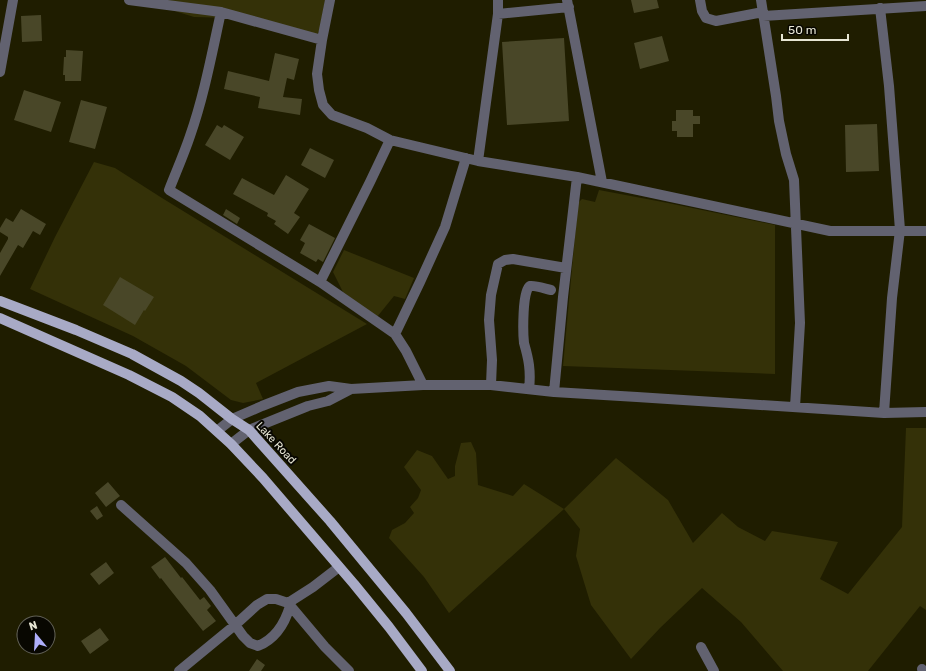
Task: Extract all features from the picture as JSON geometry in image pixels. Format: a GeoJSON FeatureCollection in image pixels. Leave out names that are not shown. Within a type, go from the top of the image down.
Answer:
{"type":"FeatureCollection","features":[{"type":"Feature","properties":{"kind":"main road","name":"Lake Road"},"geometry":{"type":"LineString","coordinates":[[0,301],[76,330],[132,354],[200,393],[232,419],[249,430],[330,521],[406,613],[450,671]]}},
{"type":"Feature","properties":{"kind":"main road"},"geometry":{"type":"LineString","coordinates":[[0,318],[129,375],[172,397],[200,416],[231,444],[263,478],[339,567],[422,671]]}},
{"type":"Feature","properties":{"kind":"street"},"geometry":{"type":"LineString","coordinates":[[0,72],[13,0]]}},
{"type":"Feature","properties":{"kind":"street"},"geometry":{"type":"LineString","coordinates":[[129,0],[221,12],[322,40]]}},
{"type":"Feature","properties":{"kind":"street"},"geometry":{"type":"LineString","coordinates":[[330,0],[317,74],[323,105],[332,115],[366,128],[390,140],[478,161],[577,177],[830,231],[926,231]]}},
{"type":"Feature","properties":{"kind":"street"},"geometry":{"type":"LineString","coordinates":[[478,161],[498,14],[498,0]]}},
{"type":"Feature","properties":{"kind":"street"},"geometry":{"type":"LineString","coordinates":[[700,0],[702,11],[706,18],[716,21],[763,14],[926,6]]}},
{"type":"Feature","properties":{"kind":"street"},"geometry":{"type":"LineString","coordinates":[[761,0],[776,96],[778,121],[794,180],[800,323],[795,407]]}},
{"type":"Feature","properties":{"kind":"street"},"geometry":{"type":"LineString","coordinates":[[498,14],[568,3],[602,182]]}},
{"type":"Feature","properties":{"kind":"street"},"geometry":{"type":"LineString","coordinates":[[880,8],[889,86],[900,230],[892,298],[884,413]]}},
{"type":"Feature","properties":{"kind":"street"},"geometry":{"type":"LineString","coordinates":[[221,12],[200,102],[190,137],[169,190],[320,282],[396,334],[423,385]]}},
{"type":"Feature","properties":{"kind":"street"},"geometry":{"type":"LineString","coordinates":[[320,282],[390,140]]}},
{"type":"Feature","properties":{"kind":"street"},"geometry":{"type":"LineString","coordinates":[[396,334],[445,227],[466,158]]}},
{"type":"Feature","properties":{"kind":"street"},"geometry":{"type":"LineString","coordinates":[[554,392],[566,268],[577,177]]}},
{"type":"Feature","properties":{"kind":"street"},"geometry":{"type":"LineString","coordinates":[[492,385],[489,320],[491,295],[498,264],[505,260],[513,259],[566,268]]}},
{"type":"Feature","properties":{"kind":"street"},"geometry":{"type":"LineString","coordinates":[[529,389],[529,363],[524,344],[524,304],[526,290],[530,286],[551,290]]}},
{"type":"Feature","properties":{"kind":"street"},"geometry":{"type":"LineString","coordinates":[[217,431],[232,419],[298,392],[329,386],[351,389],[423,385],[492,385],[554,392],[884,413],[926,412]]}},
{"type":"Feature","properties":{"kind":"street"},"geometry":{"type":"LineString","coordinates":[[231,444],[249,430],[308,406],[328,401],[351,389]]}},
{"type":"Feature","properties":{"kind":"street"},"geometry":{"type":"LineString","coordinates":[[121,505],[186,562],[210,590],[243,636],[250,643],[258,646],[265,643],[278,630],[287,616],[289,604],[339,567]]}},
{"type":"Feature","properties":{"kind":"street"},"geometry":{"type":"LineString","coordinates":[[180,671],[267,598],[276,599],[289,604],[325,647],[349,671]]}},
{"type":"Feature","properties":{"kind":"street"},"geometry":{"type":"LineString","coordinates":[[701,647],[714,671]]}},
{"type":"Feature","properties":{"kind":"shaded area"},"geometry":{"type":"Polygon","coordinates":[[[139,0],[325,0],[320,28],[315,40],[231,18],[194,17],[139,0]]]}},
{"type":"Feature","properties":{"kind":"shaded area"},"geometry":{"type":"Polygon","coordinates":[[[94,162],[115,168],[367,324],[256,383],[263,399],[243,403],[231,400],[186,366],[133,336],[30,289],[94,162]]]}},
{"type":"Feature","properties":{"kind":"shaded area"},"geometry":{"type":"Polygon","coordinates":[[[599,190],[775,225],[775,374],[563,366],[578,203],[582,199],[595,202],[599,190]]]}},
{"type":"Feature","properties":{"kind":"shaded area"},"geometry":{"type":"Polygon","coordinates":[[[344,250],[414,278],[405,299],[394,296],[377,317],[343,292],[333,272],[344,250]]]}},
{"type":"Feature","properties":{"kind":"shaded area"},"geometry":{"type":"Polygon","coordinates":[[[906,428],[926,428],[926,610],[920,606],[868,671],[783,671],[741,622],[702,588],[660,628],[631,659],[591,605],[576,556],[580,529],[564,509],[616,458],[668,500],[693,543],[722,513],[738,527],[765,541],[772,531],[838,542],[820,579],[848,594],[902,527],[906,428]]]}},
{"type":"Feature","properties":{"kind":"shaded area"},"geometry":{"type":"Polygon","coordinates":[[[471,442],[476,453],[478,485],[513,496],[524,484],[564,509],[449,613],[424,577],[389,538],[392,530],[405,523],[414,513],[410,507],[418,498],[421,490],[404,467],[417,450],[432,456],[448,479],[455,476],[455,466],[461,443],[471,442]]]}},
{"type":"Feature","properties":{"kind":"building"},"geometry":{"type":"Polygon","coordinates":[[[631,0],[657,0],[659,8],[634,13],[631,0]]]}},
{"type":"Feature","properties":{"kind":"building"},"geometry":{"type":"Polygon","coordinates":[[[41,15],[42,41],[22,42],[21,16],[41,15]]]}},
{"type":"Feature","properties":{"kind":"building"},"geometry":{"type":"Polygon","coordinates":[[[662,36],[669,61],[640,69],[634,43],[662,36]]]}},
{"type":"Feature","properties":{"kind":"building"},"geometry":{"type":"Polygon","coordinates":[[[564,38],[569,121],[507,125],[502,42],[564,38]]]}},
{"type":"Feature","properties":{"kind":"building"},"geometry":{"type":"Polygon","coordinates":[[[66,50],[83,51],[81,81],[65,81],[65,75],[63,75],[66,50]]]}},
{"type":"Feature","properties":{"kind":"building"},"geometry":{"type":"Polygon","coordinates":[[[275,53],[299,59],[294,80],[287,78],[283,97],[302,99],[300,115],[258,108],[260,97],[224,89],[228,71],[269,81],[275,53]]]}},
{"type":"Feature","properties":{"kind":"building"},"geometry":{"type":"Polygon","coordinates":[[[24,90],[61,102],[51,132],[14,120],[24,90]]]}},
{"type":"Feature","properties":{"kind":"building"},"geometry":{"type":"Polygon","coordinates":[[[81,100],[107,107],[95,149],[69,142],[81,100]]]}},
{"type":"Feature","properties":{"kind":"building"},"geometry":{"type":"Polygon","coordinates":[[[676,110],[693,110],[693,116],[700,116],[700,124],[693,124],[693,137],[677,137],[677,131],[672,131],[672,121],[676,121],[676,110]]]}},
{"type":"Feature","properties":{"kind":"building"},"geometry":{"type":"Polygon","coordinates":[[[877,124],[879,171],[846,172],[845,125],[877,124]]]}},
{"type":"Feature","properties":{"kind":"building"},"geometry":{"type":"Polygon","coordinates":[[[217,125],[222,128],[224,125],[244,137],[230,160],[205,145],[217,125]]]}},
{"type":"Feature","properties":{"kind":"building"},"geometry":{"type":"Polygon","coordinates":[[[310,148],[334,160],[325,178],[301,165],[310,148]]]}},
{"type":"Feature","properties":{"kind":"building"},"geometry":{"type":"Polygon","coordinates":[[[286,175],[309,189],[294,213],[300,217],[288,234],[274,224],[276,221],[267,216],[268,213],[233,194],[242,178],[274,195],[286,175]]]}},
{"type":"Feature","properties":{"kind":"building"},"geometry":{"type":"Polygon","coordinates":[[[21,209],[46,224],[40,235],[33,231],[23,248],[18,245],[0,276],[0,253],[8,237],[0,232],[0,228],[6,218],[13,222],[21,209]]]}},
{"type":"Feature","properties":{"kind":"building"},"geometry":{"type":"Polygon","coordinates":[[[226,209],[240,218],[237,224],[223,215],[226,209]]]}},
{"type":"Feature","properties":{"kind":"building"},"geometry":{"type":"Polygon","coordinates":[[[309,224],[335,238],[323,262],[318,259],[316,262],[300,253],[305,243],[300,240],[309,224]]]}},
{"type":"Feature","properties":{"kind":"building"},"geometry":{"type":"Polygon","coordinates":[[[120,277],[154,297],[135,325],[103,305],[120,277]]]}},
{"type":"Feature","properties":{"kind":"building"},"geometry":{"type":"Polygon","coordinates":[[[108,482],[120,496],[106,507],[95,493],[108,482]]]}},
{"type":"Feature","properties":{"kind":"building"},"geometry":{"type":"Polygon","coordinates":[[[97,506],[103,516],[97,520],[90,511],[97,506]]]}},
{"type":"Feature","properties":{"kind":"building"},"geometry":{"type":"Polygon","coordinates":[[[165,557],[200,600],[204,597],[211,606],[207,610],[216,621],[203,631],[151,567],[165,557]]]}},
{"type":"Feature","properties":{"kind":"building"},"geometry":{"type":"Polygon","coordinates":[[[106,562],[114,573],[99,585],[90,574],[106,562]]]}},
{"type":"Feature","properties":{"kind":"building"},"geometry":{"type":"Polygon","coordinates":[[[100,628],[109,640],[90,654],[81,641],[100,628]]]}},
{"type":"Feature","properties":{"kind":"building"},"geometry":{"type":"Polygon","coordinates":[[[257,659],[265,665],[261,671],[249,671],[257,659]]]}}]}
